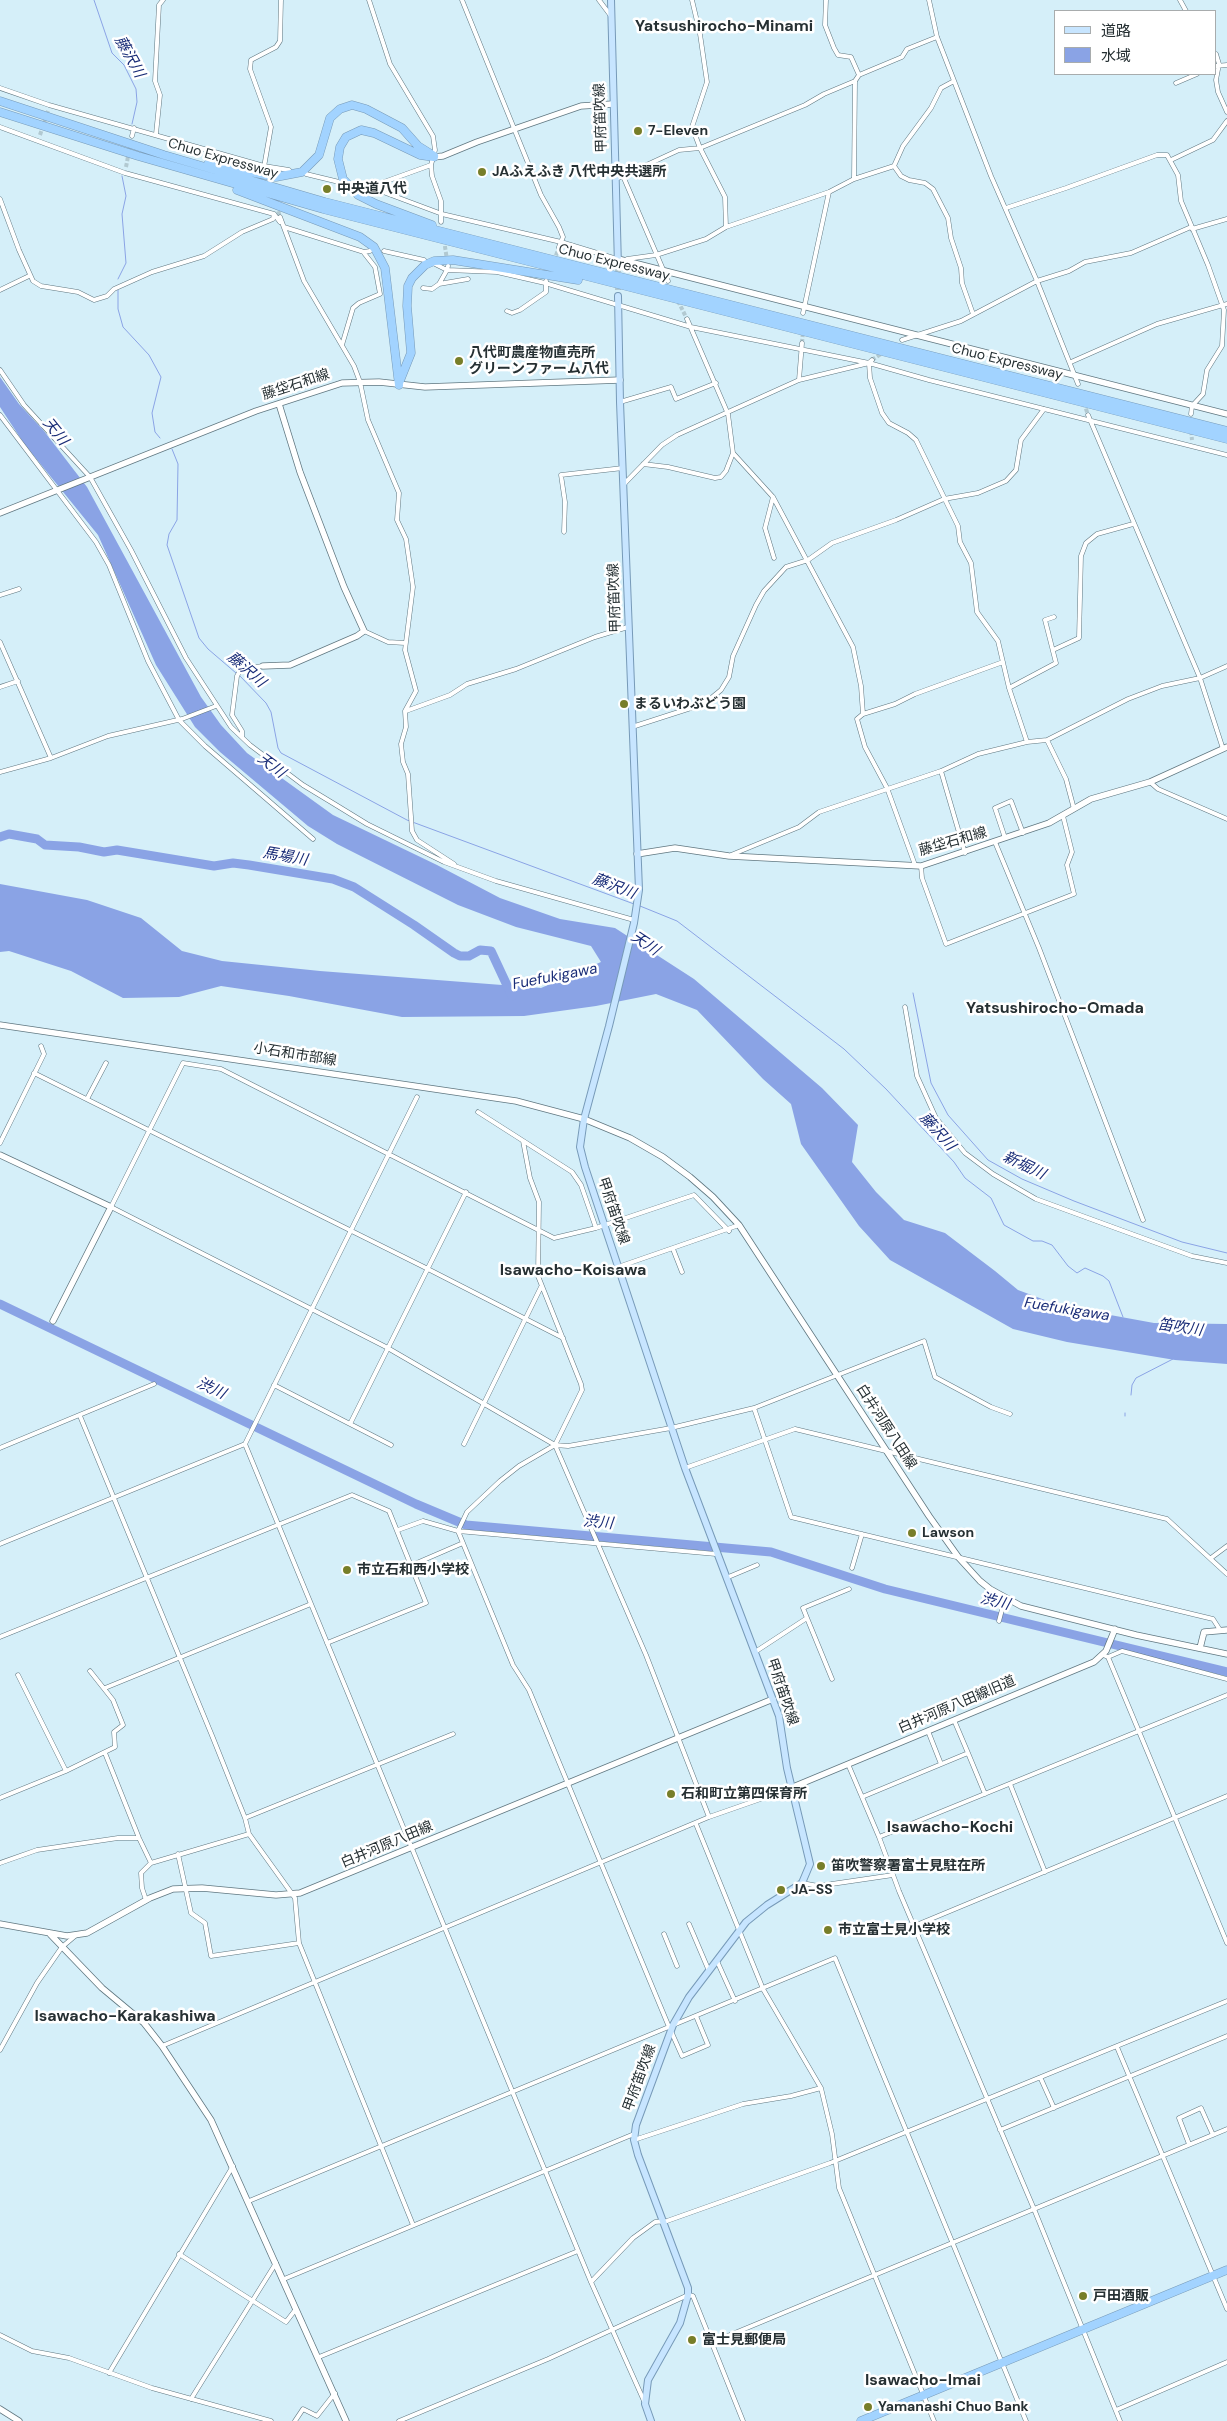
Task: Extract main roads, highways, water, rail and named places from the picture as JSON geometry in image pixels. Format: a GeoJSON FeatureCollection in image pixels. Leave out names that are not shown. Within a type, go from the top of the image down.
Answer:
{"type":"FeatureCollection","features":[{"type":"Feature","properties":{"kind":"highway","name":"Chuo Expressway"},"geometry":{"type":"LineString","coordinates":[[0,101],[164,155],[325,202],[1227,431]]}},
{"type":"Feature","properties":{"kind":"highway"},"geometry":{"type":"LineString","coordinates":[[164,155],[262,175],[294,175],[302,172],[314,162],[322,147],[327,125],[334,113],[352,105],[366,109],[402,128],[418,146],[434,157]]}},
{"type":"Feature","properties":{"kind":"highway","name":"Chuo Expressway"},"geometry":{"type":"LineString","coordinates":[[0,112],[138,156],[323,209],[639,291],[1227,439]]}},
{"type":"Feature","properties":{"kind":"highway"},"geometry":{"type":"LineString","coordinates":[[434,157],[420,155],[374,133],[361,130],[346,137],[340,147],[338,159],[340,172],[347,185],[358,195],[376,204],[428,224],[558,262]]}},
{"type":"Feature","properties":{"kind":"highway"},"geometry":{"type":"LineString","coordinates":[[138,156],[232,188],[360,237],[374,247],[383,261],[386,275],[398,385]]}},
{"type":"Feature","properties":{"kind":"highway"},"geometry":{"type":"LineString","coordinates":[[398,385],[411,353],[407,306],[408,286],[417,271],[434,260],[444,259],[480,266],[512,268],[639,291]]}},
{"type":"Feature","properties":{"kind":"highway"},"geometry":{"type":"LineString","coordinates":[[861,2421],[1227,2270]]}},
{"type":"Feature","properties":{"kind":"main road","name":"甲府笛吹線"},"geometry":{"type":"LineString","coordinates":[[611,0],[619,262]]}},
{"type":"Feature","properties":{"kind":"main road"},"geometry":{"type":"LineString","coordinates":[[434,157],[443,156],[477,142],[581,106],[613,104]]}},
{"type":"Feature","properties":{"kind":"main road"},"geometry":{"type":"LineString","coordinates":[[619,262],[664,272],[803,311],[1227,414]]}},
{"type":"Feature","properties":{"kind":"main road","name":"甲府笛吹線"},"geometry":{"type":"LineString","coordinates":[[618,296],[620,402],[638,898],[609,1026],[584,1115],[580,1137],[581,1153],[685,1468],[783,1730],[787,1768],[809,1857],[808,1871],[802,1883],[753,1914],[689,1997],[671,2028],[641,2111],[634,2137],[662,2220],[688,2288],[688,2295],[680,2323],[648,2380],[645,2404],[652,2421]]}},
{"type":"Feature","properties":{"kind":"main road","name":"藤垈石和線"},"geometry":{"type":"LineString","coordinates":[[0,513],[256,411],[330,386],[360,382],[398,385],[472,386],[620,380]]}},
{"type":"Feature","properties":{"kind":"main road"},"geometry":{"type":"LineString","coordinates":[[263,666],[290,665],[357,636],[364,630],[344,587],[300,472],[279,404]]}},
{"type":"Feature","properties":{"kind":"main road","name":"藤垈石和線"},"geometry":{"type":"LineString","coordinates":[[637,854],[675,848],[729,856],[918,866],[1023,833],[1063,816],[1074,808],[1097,797],[1150,782],[1225,748]]}},
{"type":"Feature","properties":{"kind":"main road","name":"小石和市部線"},"geometry":{"type":"LineString","coordinates":[[0,1025],[516,1102],[584,1115]]}},
{"type":"Feature","properties":{"kind":"main road","name":"白井河原八田線"},"geometry":{"type":"LineString","coordinates":[[584,1115],[630,1138],[672,1163],[707,1192],[739,1226],[959,1558],[980,1581],[1021,1606],[1227,1654]]}},
{"type":"Feature","properties":{"kind":"main road"},"geometry":{"type":"LineString","coordinates":[[0,1155],[111,1207],[53,1321]]}},
{"type":"Feature","properties":{"kind":"main road","name":"白井河原八田線旧道"},"geometry":{"type":"LineString","coordinates":[[793,1787],[1094,1662],[1106,1654],[1115,1629]]}},
{"type":"Feature","properties":{"kind":"main road"},"geometry":{"type":"LineString","coordinates":[[1200,1648],[1204,1632],[1227,1630]]}},
{"type":"Feature","properties":{"kind":"main road","name":"白井河原八田線"},"geometry":{"type":"LineString","coordinates":[[0,1924],[50,1934],[76,1935],[99,1927],[146,1900],[168,1890],[186,1888],[260,1894],[292,1894],[308,1890],[772,1699]]}},
{"type":"Feature","properties":{"kind":"main road"},"geometry":{"type":"LineString","coordinates":[[50,1934],[102,1988],[144,2023],[162,2046],[211,2120],[320,2357],[346,2421]]}},
{"type":"Feature","properties":{"kind":"main road"},"geometry":{"type":"LineString","coordinates":[[0,2408],[19,2421]]}},
{"type":"Feature","properties":{"kind":"water"},"geometry":{"type":"Polygon","coordinates":[[[0,377],[19,404],[44,431],[87,487],[201,697],[221,725],[247,753],[333,815],[437,865],[500,898],[560,919],[615,928],[694,979],[822,1088],[858,1125],[852,1162],[876,1192],[904,1220],[945,1233],[1018,1290],[1061,1306],[1154,1323],[1227,1324],[1227,1364],[1175,1360],[1067,1342],[1013,1329],[890,1260],[859,1226],[801,1144],[791,1104],[763,1079],[697,1010],[656,994],[596,1006],[524,1016],[402,1017],[289,996],[221,986],[179,997],[123,998],[71,971],[9,951],[0,952],[0,884],[87,900],[141,918],[182,951],[222,961],[320,971],[541,988],[601,962],[591,946],[516,927],[458,905],[337,844],[308,826],[220,752],[195,727],[156,665],[98,535],[25,445],[0,407],[0,377]]]}},
{"type":"Feature","properties":{"kind":"waterway","name":"藤沢川"},"geometry":{"type":"LineString","coordinates":[[94,0],[112,53],[124,65],[136,89],[137,102],[132,124]]}},
{"type":"Feature","properties":{"kind":"waterway","name":"藤沢川"},"geometry":{"type":"LineString","coordinates":[[118,279],[126,263],[122,214],[126,196],[122,176]]}},
{"type":"Feature","properties":{"kind":"waterway","name":"藤沢川"},"geometry":{"type":"LineString","coordinates":[[118,290],[118,309],[123,327],[149,355],[161,377],[152,413],[155,432],[160,438]]}},
{"type":"Feature","properties":{"kind":"waterway","name":"藤沢川"},"geometry":{"type":"LineString","coordinates":[[172,449],[178,464],[177,520],[169,534],[167,545],[199,638],[208,649],[236,673]]}},
{"type":"Feature","properties":{"kind":"waterway","name":"藤沢川"},"geometry":{"type":"LineString","coordinates":[[239,675],[266,703],[271,712],[278,748],[281,753],[407,820],[634,904]]}},
{"type":"Feature","properties":{"kind":"waterway","name":"馬場川"},"geometry":{"type":"LineString","coordinates":[[0,837],[9,834],[37,839],[45,845],[79,847],[104,852],[117,850],[214,866],[233,863],[333,879],[354,887],[460,956],[469,956],[480,950],[491,951],[512,996]]}},
{"type":"Feature","properties":{"kind":"waterway","name":"藤沢川"},"geometry":{"type":"LineString","coordinates":[[640,906],[677,921],[844,1049],[886,1089],[954,1162],[965,1178],[991,1198],[1004,1225],[1033,1241],[1042,1241],[1052,1245],[1068,1266],[1077,1273],[1085,1268],[1103,1276],[1109,1281],[1123,1317]]}},
{"type":"Feature","properties":{"kind":"waterway","name":"新堀川"},"geometry":{"type":"LineString","coordinates":[[913,993],[931,1083],[948,1115],[988,1160],[1022,1179],[1074,1201],[1182,1242],[1227,1253]]}},
{"type":"Feature","properties":{"kind":"waterway","name":"渋川"},"geometry":{"type":"LineString","coordinates":[[0,1304],[416,1504],[466,1525],[771,1552],[885,1589],[1227,1672]]}},
{"type":"Feature","properties":{"kind":"waterway"},"geometry":{"type":"LineString","coordinates":[[1131,1395],[1132,1385],[1136,1378],[1173,1359]]}},
{"type":"Feature","properties":{"kind":"tunnel"},"geometry":{"type":"LineString","coordinates":[[40,135],[48,111]]}},
{"type":"Feature","properties":{"kind":"tunnel"},"geometry":{"type":"LineString","coordinates":[[126,167],[132,136]]}},
{"type":"Feature","properties":{"kind":"tunnel"},"geometry":{"type":"LineString","coordinates":[[273,194],[280,217]]}},
{"type":"Feature","properties":{"kind":"tunnel"},"geometry":{"type":"LineString","coordinates":[[444,240],[447,260]]}},
{"type":"Feature","properties":{"kind":"tunnel"},"geometry":{"type":"LineString","coordinates":[[554,261],[559,247]]}},
{"type":"Feature","properties":{"kind":"tunnel"},"geometry":{"type":"LineString","coordinates":[[618,266],[618,296]]}},
{"type":"Feature","properties":{"kind":"tunnel"},"geometry":{"type":"LineString","coordinates":[[678,301],[687,319]]}},
{"type":"Feature","properties":{"kind":"tunnel"},"geometry":{"type":"LineString","coordinates":[[802,343],[803,331]]}},
{"type":"Feature","properties":{"kind":"tunnel"},"geometry":{"type":"LineString","coordinates":[[872,360],[884,352]]}},
{"type":"Feature","properties":{"kind":"tunnel"},"geometry":{"type":"LineString","coordinates":[[1084,403],[1088,415]]}},
{"type":"Feature","properties":{"kind":"tunnel"},"geometry":{"type":"LineString","coordinates":[[1191,431],[1192,440]]}},
{"type":"Feature","properties":{"kind":"place","name":"7-Eleven"},"geometry":{"type":"Point","coordinates":[638,131]}},
{"type":"Feature","properties":{"kind":"place","name":"JAふえふき 八代中央共選所"},"geometry":{"type":"Point","coordinates":[482,172]}},
{"type":"Feature","properties":{"kind":"place","name":"中央道八代"},"geometry":{"type":"Point","coordinates":[327,189]}},
{"type":"Feature","properties":{"kind":"place","name":"八代町農産物直売所 グリーンファーム八代"},"geometry":{"type":"Point","coordinates":[459,361]}},
{"type":"Feature","properties":{"kind":"place","name":"まるいわぶどう園"},"geometry":{"type":"Point","coordinates":[624,704]}},
{"type":"Feature","properties":{"kind":"place","name":"Lawson"},"geometry":{"type":"Point","coordinates":[912,1533]}},
{"type":"Feature","properties":{"kind":"place","name":"市立石和西小学校"},"geometry":{"type":"Point","coordinates":[347,1570]}},
{"type":"Feature","properties":{"kind":"place","name":"石和町立第四保育所"},"geometry":{"type":"Point","coordinates":[671,1794]}},
{"type":"Feature","properties":{"kind":"place","name":"笛吹警察署富士見駐在所"},"geometry":{"type":"Point","coordinates":[821,1866]}},
{"type":"Feature","properties":{"kind":"place","name":"JA-SS"},"geometry":{"type":"Point","coordinates":[781,1890]}},
{"type":"Feature","properties":{"kind":"place","name":"市立富士見小学校"},"geometry":{"type":"Point","coordinates":[828,1930]}},
{"type":"Feature","properties":{"kind":"place","name":"戸田酒販"},"geometry":{"type":"Point","coordinates":[1083,2296]}},
{"type":"Feature","properties":{"kind":"place","name":"富士見郵便局"},"geometry":{"type":"Point","coordinates":[692,2340]}},
{"type":"Feature","properties":{"kind":"place","name":"Yamanashi Chuo Bank"},"geometry":{"type":"Point","coordinates":[868,2407]}},
{"type":"Feature","properties":{"kind":"district","name":"Yatsushirocho-Minami"},"geometry":{"type":"Point","coordinates":[724,27]}},
{"type":"Feature","properties":{"kind":"district","name":"Yatsushirocho-Omada"},"geometry":{"type":"Point","coordinates":[1055,1009]}},
{"type":"Feature","properties":{"kind":"district","name":"Isawacho-Koisawa"},"geometry":{"type":"Point","coordinates":[573,1271]}},
{"type":"Feature","properties":{"kind":"district","name":"Isawacho-Kochi"},"geometry":{"type":"Point","coordinates":[950,1828]}},
{"type":"Feature","properties":{"kind":"district","name":"Isawacho-Karakashiwa"},"geometry":{"type":"Point","coordinates":[125,2017]}},
{"type":"Feature","properties":{"kind":"district","name":"Isawacho-Imai"},"geometry":{"type":"Point","coordinates":[923,2381]}},
{"type":"Feature","properties":{"kind":"water label","name":"天川"},"geometry":{"type":"Point","coordinates":[55,432]}},
{"type":"Feature","properties":{"kind":"water label","name":"天川"},"geometry":{"type":"Point","coordinates":[271,766]}},
{"type":"Feature","properties":{"kind":"water label","name":"天川"},"geometry":{"type":"Point","coordinates":[645,944]}},
{"type":"Feature","properties":{"kind":"water label","name":"Fuefukigawa"},"geometry":{"type":"Point","coordinates":[555,977]}},
{"type":"Feature","properties":{"kind":"water label","name":"Fuefukigawa"},"geometry":{"type":"Point","coordinates":[1067,1310]}},
{"type":"Feature","properties":{"kind":"water label","name":"笛吹川"},"geometry":{"type":"Point","coordinates":[1180,1328]}}]}
